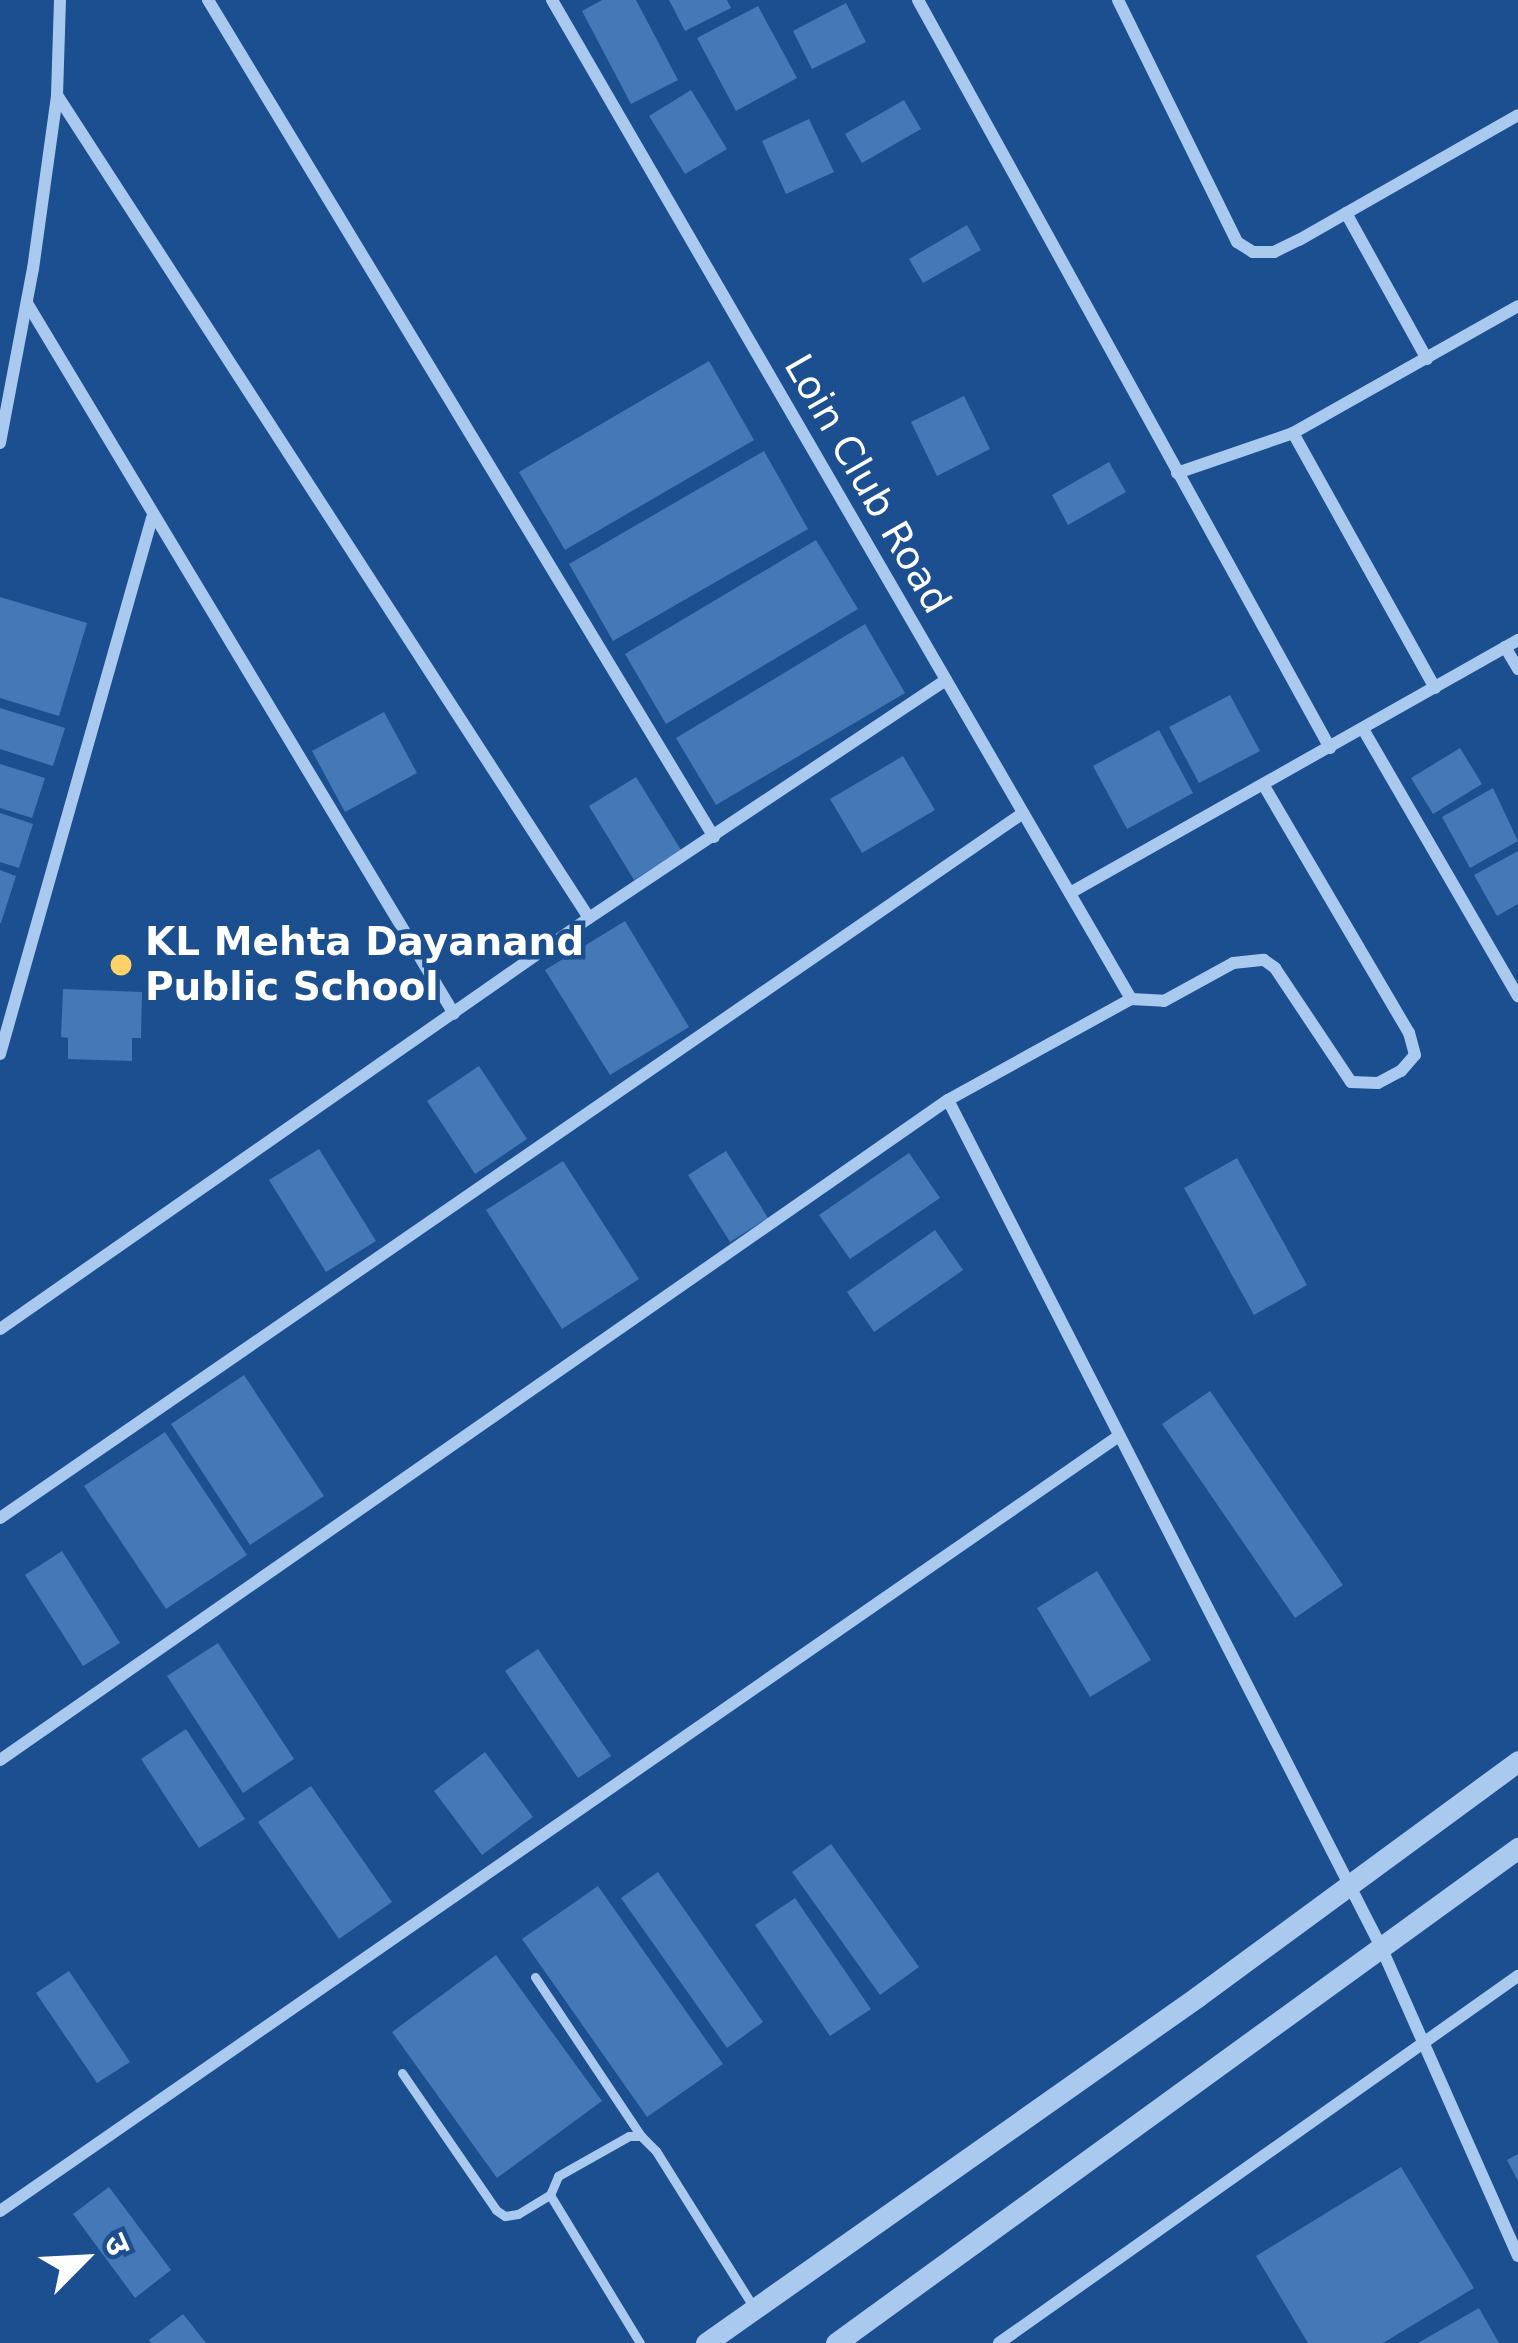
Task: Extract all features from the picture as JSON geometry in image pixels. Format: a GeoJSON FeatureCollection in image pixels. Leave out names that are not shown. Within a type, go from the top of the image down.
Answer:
{"type":"FeatureCollection","features":[{"type":"Feature","properties":{"kind":"street"},"geometry":{"type":"LineString","coordinates":[[0,443],[27,303],[57,94],[60,0]]}},
{"type":"Feature","properties":{"kind":"street"},"geometry":{"type":"LineString","coordinates":[[208,0],[714,837]]}},
{"type":"Feature","properties":{"kind":"street","name":"Loin Club Road"},"geometry":{"type":"LineString","coordinates":[[552,0],[1131,999]]}},
{"type":"Feature","properties":{"kind":"street"},"geometry":{"type":"LineString","coordinates":[[917,0],[1330,748]]}},
{"type":"Feature","properties":{"kind":"street"},"geometry":{"type":"LineString","coordinates":[[1118,0],[1237,242],[1252,252],[1274,252],[1518,115]]}},
{"type":"Feature","properties":{"kind":"street"},"geometry":{"type":"LineString","coordinates":[[57,94],[589,918]]}},
{"type":"Feature","properties":{"kind":"street"},"geometry":{"type":"LineString","coordinates":[[1346,213],[1427,359]]}},
{"type":"Feature","properties":{"kind":"street"},"geometry":{"type":"LineString","coordinates":[[27,303],[454,1014]]}},
{"type":"Feature","properties":{"kind":"street"},"geometry":{"type":"LineString","coordinates":[[1177,473],[1293,433],[1518,306]]}},
{"type":"Feature","properties":{"kind":"street"},"geometry":{"type":"LineString","coordinates":[[1293,433],[1435,688]]}},
{"type":"Feature","properties":{"kind":"street"},"geometry":{"type":"LineString","coordinates":[[0,1054],[152,518]]}},
{"type":"Feature","properties":{"kind":"street"},"geometry":{"type":"LineString","coordinates":[[1070,893],[1511,643],[1518,669]]}},
{"type":"Feature","properties":{"kind":"street"},"geometry":{"type":"LineString","coordinates":[[0,1329],[589,918],[946,680]]}},
{"type":"Feature","properties":{"kind":"street"},"geometry":{"type":"LineString","coordinates":[[1363,729],[1518,996]]}},
{"type":"Feature","properties":{"kind":"street"},"geometry":{"type":"LineString","coordinates":[[0,1760],[948,1100],[1131,999],[1164,1001],[1233,963],[1264,960],[1276,968],[1351,1082],[1378,1083],[1415,1055],[1409,1033],[1264,786]]}},
{"type":"Feature","properties":{"kind":"street"},"geometry":{"type":"LineString","coordinates":[[0,1518],[1023,813]]}},
{"type":"Feature","properties":{"kind":"street"},"geometry":{"type":"LineString","coordinates":[[948,1100],[1381,1947],[1518,2256]]}},
{"type":"Feature","properties":{"kind":"street"},"geometry":{"type":"LineString","coordinates":[[0,2211],[1119,1436]]}},
{"type":"Feature","properties":{"kind":"street"},"geometry":{"type":"LineString","coordinates":[[706,2343],[1518,1761]]}},
{"type":"Feature","properties":{"kind":"street"},"geometry":{"type":"LineString","coordinates":[[836,2343],[1518,1848]]}},
{"type":"Feature","properties":{"kind":"street"},"geometry":{"type":"LineString","coordinates":[[999,2343],[1518,1976]]}},
{"type":"Feature","properties":{"kind":"lane"},"geometry":{"type":"LineString","coordinates":[[535,1977],[754,2308]]}},
{"type":"Feature","properties":{"kind":"lane"},"geometry":{"type":"LineString","coordinates":[[402,2074],[496,2210],[518,2214],[550,2195],[558,2176],[608,2144],[641,2136]]}},
{"type":"Feature","properties":{"kind":"lane"},"geometry":{"type":"LineString","coordinates":[[550,2195],[640,2343]]}},
{"type":"Feature","properties":{"kind":"building"},"geometry":{"type":"Polygon","coordinates":[[[602,0],[636,0],[678,80],[631,104],[582,11],[602,0]]]}},
{"type":"Feature","properties":{"kind":"building"},"geometry":{"type":"Polygon","coordinates":[[[669,0],[727,0],[731,8],[685,31],[669,0]]]}},
{"type":"Feature","properties":{"kind":"building"},"geometry":{"type":"Polygon","coordinates":[[[846,3],[866,42],[812,69],[793,31],[846,3]]]}},
{"type":"Feature","properties":{"kind":"building"},"geometry":{"type":"Polygon","coordinates":[[[758,6],[797,78],[736,111],[697,38],[758,6]]]}},
{"type":"Feature","properties":{"kind":"building"},"geometry":{"type":"Polygon","coordinates":[[[691,90],[727,149],[685,174],[649,116],[691,90]]]}},
{"type":"Feature","properties":{"kind":"building"},"geometry":{"type":"Polygon","coordinates":[[[904,100],[921,129],[862,163],[845,134],[904,100]]]}},
{"type":"Feature","properties":{"kind":"building"},"geometry":{"type":"Polygon","coordinates":[[[809,119],[834,172],[786,194],[762,141],[809,119]]]}},
{"type":"Feature","properties":{"kind":"building"},"geometry":{"type":"Polygon","coordinates":[[[967,225],[981,250],[923,283],[909,259],[967,225]]]}},
{"type":"Feature","properties":{"kind":"building"},"geometry":{"type":"Polygon","coordinates":[[[709,361],[754,440],[565,550],[519,472],[709,361]]]}},
{"type":"Feature","properties":{"kind":"building"},"geometry":{"type":"Polygon","coordinates":[[[964,396],[990,449],[937,476],[911,422],[964,396]]]}},
{"type":"Feature","properties":{"kind":"building"},"geometry":{"type":"Polygon","coordinates":[[[764,451],[808,529],[613,641],[569,564],[764,451]]]}},
{"type":"Feature","properties":{"kind":"building"},"geometry":{"type":"Polygon","coordinates":[[[1109,462],[1126,492],[1068,525],[1052,495],[1109,462]]]}},
{"type":"Feature","properties":{"kind":"building"},"geometry":{"type":"Polygon","coordinates":[[[816,540],[858,609],[666,724],[625,654],[816,540]]]}},
{"type":"Feature","properties":{"kind":"building"},"geometry":{"type":"Polygon","coordinates":[[[0,597],[87,623],[59,716],[0,698],[0,597]]]}},
{"type":"Feature","properties":{"kind":"building"},"geometry":{"type":"Polygon","coordinates":[[[865,624],[905,693],[716,805],[676,738],[865,624]]]}},
{"type":"Feature","properties":{"kind":"building"},"geometry":{"type":"Polygon","coordinates":[[[1230,695],[1260,751],[1199,783],[1169,727],[1230,695]]]}},
{"type":"Feature","properties":{"kind":"building"},"geometry":{"type":"Polygon","coordinates":[[[0,708],[65,728],[53,766],[0,749],[0,708]]]}},
{"type":"Feature","properties":{"kind":"building"},"geometry":{"type":"Polygon","coordinates":[[[384,712],[417,773],[345,812],[312,751],[384,712]]]}},
{"type":"Feature","properties":{"kind":"building"},"geometry":{"type":"Polygon","coordinates":[[[1159,730],[1193,793],[1127,829],[1093,766],[1159,730]]]}},
{"type":"Feature","properties":{"kind":"building"},"geometry":{"type":"Polygon","coordinates":[[[1460,748],[1482,784],[1433,814],[1411,778],[1460,748]]]}},
{"type":"Feature","properties":{"kind":"building"},"geometry":{"type":"Polygon","coordinates":[[[903,756],[935,810],[862,853],[830,799],[903,756]]]}},
{"type":"Feature","properties":{"kind":"building"},"geometry":{"type":"Polygon","coordinates":[[[0,764],[45,778],[32,818],[0,808],[0,764]]]}},
{"type":"Feature","properties":{"kind":"building"},"geometry":{"type":"Polygon","coordinates":[[[636,777],[681,850],[634,880],[589,806],[636,777]]]}},
{"type":"Feature","properties":{"kind":"building"},"geometry":{"type":"Polygon","coordinates":[[[1493,788],[1518,841],[1470,868],[1442,817],[1493,788]]]}},
{"type":"Feature","properties":{"kind":"building"},"geometry":{"type":"Polygon","coordinates":[[[0,813],[33,824],[19,868],[0,862],[0,813]]]}},
{"type":"Feature","properties":{"kind":"building"},"geometry":{"type":"Polygon","coordinates":[[[1518,851],[1518,904],[1497,916],[1474,875],[1518,851]]]}},
{"type":"Feature","properties":{"kind":"building"},"geometry":{"type":"Polygon","coordinates":[[[0,870],[16,876],[1,923],[0,923],[0,870]]]}},
{"type":"Feature","properties":{"kind":"building"},"geometry":{"type":"Polygon","coordinates":[[[625,921],[689,1027],[610,1075],[545,970],[625,921]]]}},
{"type":"Feature","properties":{"kind":"building"},"geometry":{"type":"Polygon","coordinates":[[[63,989],[142,992],[141,1038],[132,1038],[132,1061],[68,1059],[68,1038],[61,1037],[63,989]]]}},
{"type":"Feature","properties":{"kind":"building"},"geometry":{"type":"Polygon","coordinates":[[[479,1066],[527,1139],[475,1174],[427,1101],[479,1066]]]}},
{"type":"Feature","properties":{"kind":"building"},"geometry":{"type":"Polygon","coordinates":[[[319,1149],[376,1241],[326,1272],[269,1180],[319,1149]]]}},
{"type":"Feature","properties":{"kind":"building"},"geometry":{"type":"Polygon","coordinates":[[[726,1151],[768,1218],[730,1242],[688,1175],[726,1151]]]}},
{"type":"Feature","properties":{"kind":"building"},"geometry":{"type":"Polygon","coordinates":[[[909,1153],[940,1198],[850,1259],[819,1215],[909,1153]]]}},
{"type":"Feature","properties":{"kind":"building"},"geometry":{"type":"Polygon","coordinates":[[[1237,1158],[1307,1285],[1254,1315],[1184,1188],[1237,1158]]]}},
{"type":"Feature","properties":{"kind":"building"},"geometry":{"type":"Polygon","coordinates":[[[563,1161],[639,1279],[562,1329],[486,1210],[563,1161]]]}},
{"type":"Feature","properties":{"kind":"building"},"geometry":{"type":"Polygon","coordinates":[[[935,1230],[963,1270],[874,1332],[847,1292],[935,1230]]]}},
{"type":"Feature","properties":{"kind":"building"},"geometry":{"type":"Polygon","coordinates":[[[244,1375],[324,1496],[250,1545],[171,1424],[244,1375]]]}},
{"type":"Feature","properties":{"kind":"building"},"geometry":{"type":"Polygon","coordinates":[[[1210,1391],[1343,1585],[1295,1618],[1162,1424],[1210,1391]]]}},
{"type":"Feature","properties":{"kind":"building"},"geometry":{"type":"Polygon","coordinates":[[[165,1432],[247,1555],[166,1609],[84,1486],[165,1432]]]}},
{"type":"Feature","properties":{"kind":"building"},"geometry":{"type":"Polygon","coordinates":[[[62,1551],[120,1643],[83,1666],[25,1575],[62,1551]]]}},
{"type":"Feature","properties":{"kind":"building"},"geometry":{"type":"Polygon","coordinates":[[[1097,1571],[1151,1660],[1090,1697],[1037,1608],[1097,1571]]]}},
{"type":"Feature","properties":{"kind":"building"},"geometry":{"type":"Polygon","coordinates":[[[218,1643],[294,1759],[243,1793],[167,1676],[218,1643]]]}},
{"type":"Feature","properties":{"kind":"building"},"geometry":{"type":"Polygon","coordinates":[[[538,1649],[611,1756],[578,1778],[505,1671],[538,1649]]]}},
{"type":"Feature","properties":{"kind":"building"},"geometry":{"type":"Polygon","coordinates":[[[186,1729],[245,1819],[199,1848],[141,1759],[186,1729]]]}},
{"type":"Feature","properties":{"kind":"building"},"geometry":{"type":"Polygon","coordinates":[[[485,1752],[533,1817],[482,1855],[434,1791],[485,1752]]]}},
{"type":"Feature","properties":{"kind":"building"},"geometry":{"type":"Polygon","coordinates":[[[311,1786],[392,1902],[339,1939],[258,1822],[311,1786]]]}},
{"type":"Feature","properties":{"kind":"building"},"geometry":{"type":"Polygon","coordinates":[[[831,1844],[919,1967],[880,1995],[792,1872],[831,1844]]]}},
{"type":"Feature","properties":{"kind":"building"},"geometry":{"type":"Polygon","coordinates":[[[658,1872],[763,2022],[727,2048],[621,1898],[658,1872]]]}},
{"type":"Feature","properties":{"kind":"building"},"geometry":{"type":"Polygon","coordinates":[[[598,1886],[723,2064],[647,2117],[522,1939],[598,1886]]]}},
{"type":"Feature","properties":{"kind":"building"},"geometry":{"type":"Polygon","coordinates":[[[795,1898],[871,2009],[830,2036],[755,1925],[795,1898]]]}},
{"type":"Feature","properties":{"kind":"building"},"geometry":{"type":"Polygon","coordinates":[[[496,1955],[602,2101],[497,2178],[392,2032],[496,1955]]]}},
{"type":"Feature","properties":{"kind":"building"},"geometry":{"type":"Polygon","coordinates":[[[69,1971],[130,2062],[97,2083],[36,1993],[69,1971]]]}},
{"type":"Feature","properties":{"kind":"building"},"geometry":{"type":"Polygon","coordinates":[[[1518,2154],[1518,2181],[1507,2160],[1518,2154]]]}},
{"type":"Feature","properties":{"kind":"building"},"geometry":{"type":"Polygon","coordinates":[[[1401,2167],[1474,2288],[1383,2343],[1308,2343],[1256,2256],[1401,2167]]]}},
{"type":"Feature","properties":{"kind":"building"},"geometry":{"type":"Polygon","coordinates":[[[109,2187],[171,2270],[135,2298],[73,2214],[109,2187]]]}},
{"type":"Feature","properties":{"kind":"building"},"geometry":{"type":"Polygon","coordinates":[[[1479,2308],[1499,2343],[1418,2343],[1479,2308]]]}},
{"type":"Feature","properties":{"kind":"building"},"geometry":{"type":"Polygon","coordinates":[[[183,2314],[206,2343],[151,2343],[149,2340],[183,2314]]]}},
{"type":"Feature","properties":{"kind":"place","name":"KL Mehta Dayanand Public School"},"geometry":{"type":"Point","coordinates":[121,965]}}]}
